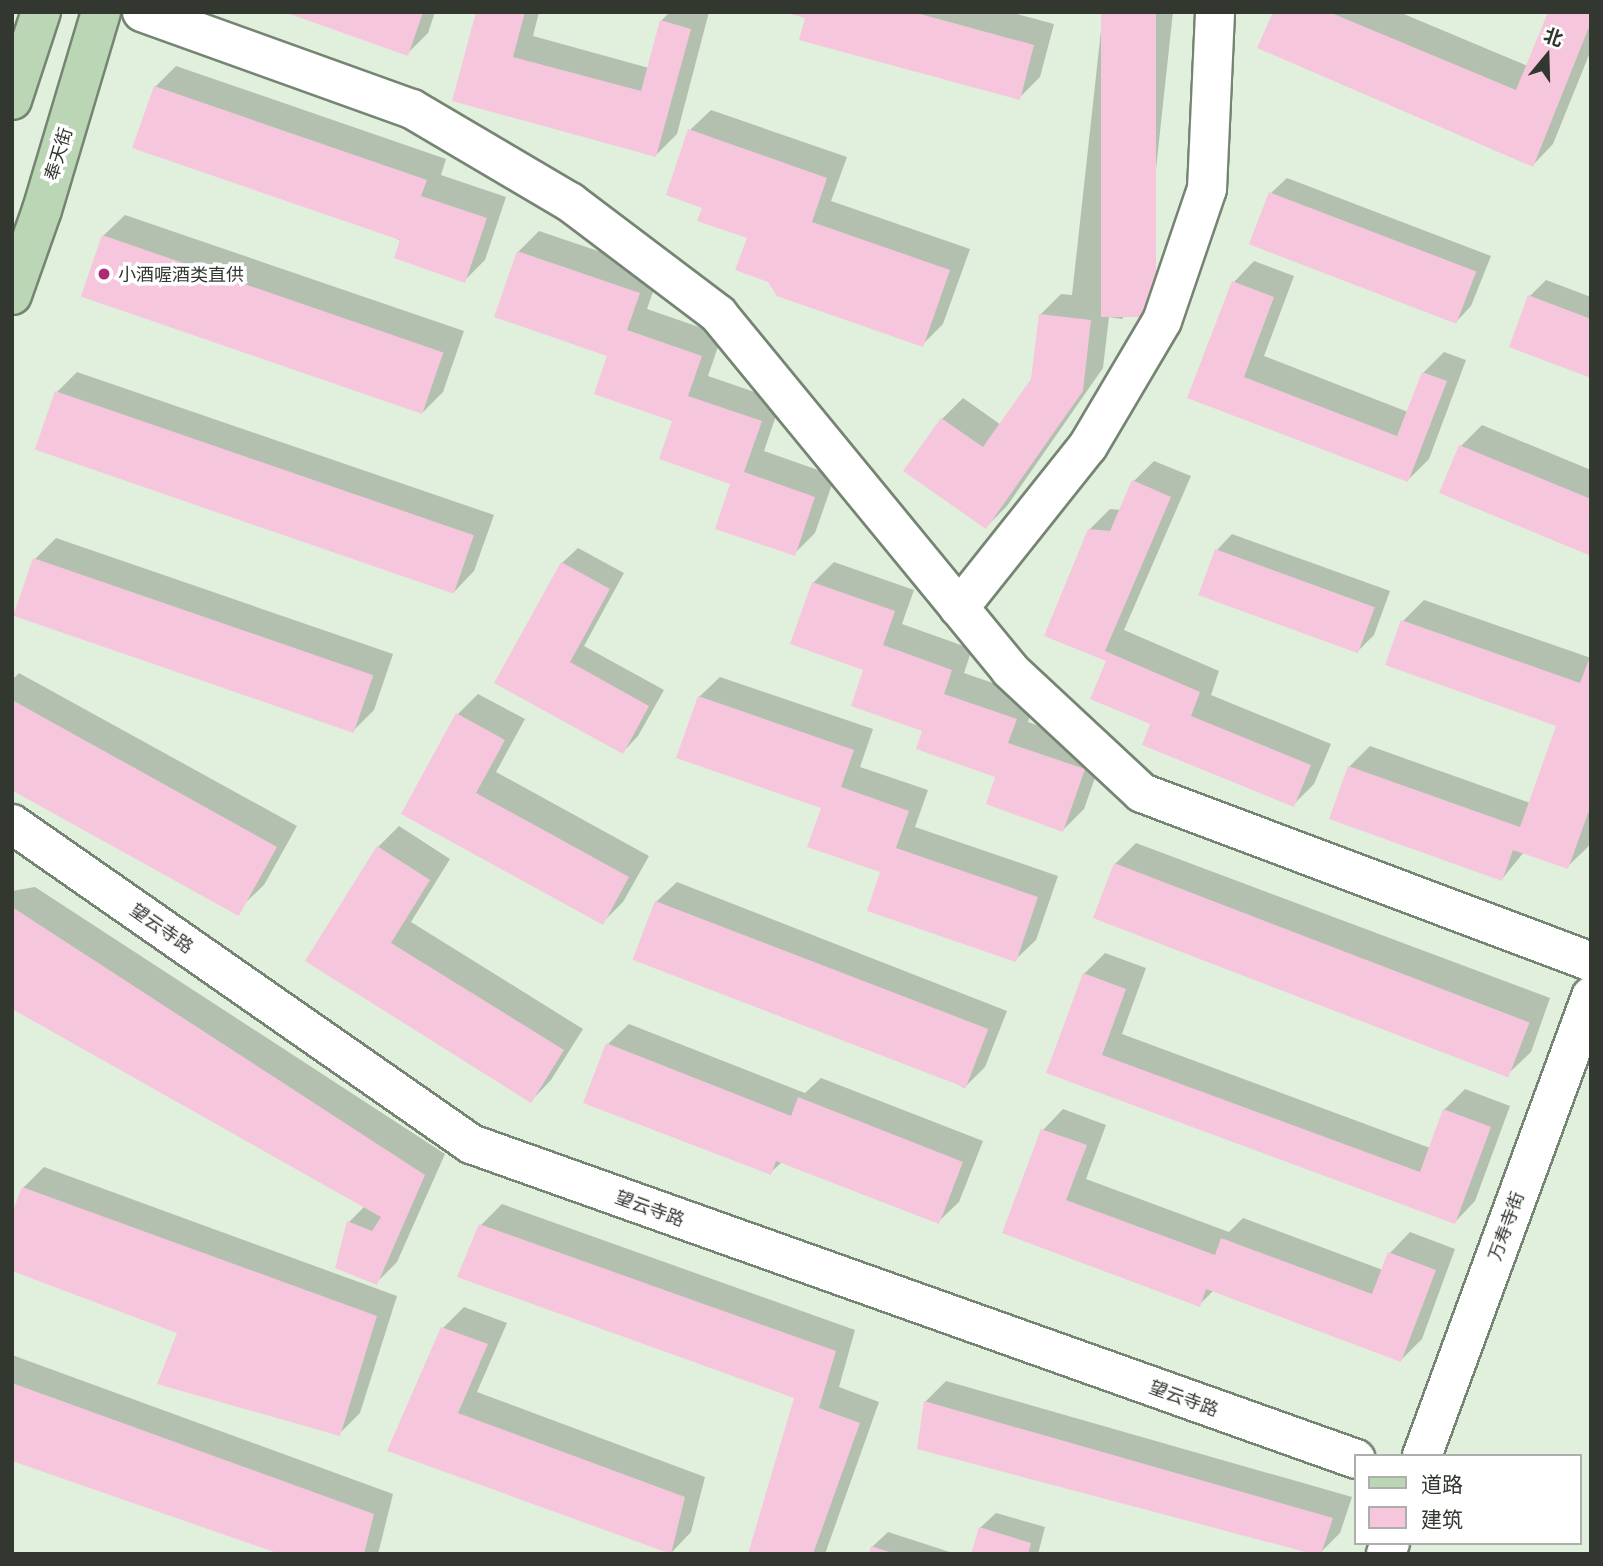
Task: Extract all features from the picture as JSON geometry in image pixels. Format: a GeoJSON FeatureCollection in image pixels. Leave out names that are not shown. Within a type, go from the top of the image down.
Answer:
{"type":"FeatureCollection","features":[{"type":"Feature","properties":{"kind":"main road"},"geometry":{"type":"LineString","coordinates":[[12,100],[41,12]]}},
{"type":"Feature","properties":{"kind":"main road","name":"奉天街"},"geometry":{"type":"LineString","coordinates":[[12,295],[41,210],[101,12]]}},
{"type":"Feature","properties":{"kind":"street"},"geometry":{"type":"LineString","coordinates":[[142,12],[412,109],[570,202],[718,314],[1010,670],[1142,793],[1591,962]]}},
{"type":"Feature","properties":{"kind":"street"},"geometry":{"type":"LineString","coordinates":[[959,608],[1087,446],[1162,321],[1207,189],[1215,12]]}},
{"type":"Feature","properties":{"kind":"street","name":"望云寺路"},"geometry":{"type":"LineString","coordinates":[[12,824],[471,1144],[1354,1458]]}},
{"type":"Feature","properties":{"kind":"street","name":"万寿寺街"},"geometry":{"type":"LineString","coordinates":[[1423,1454],[1591,996]]}},
{"type":"Feature","properties":{"kind":"building"},"geometry":{"type":"Polygon","coordinates":[[[284,12],[423,12],[408,56],[284,12]]]}},
{"type":"Feature","properties":{"kind":"building"},"geometry":{"type":"Polygon","coordinates":[[[476,12],[525,12],[513,57],[641,91],[660,20],[691,29],[656,157],[452,101],[476,12]]]}},
{"type":"Feature","properties":{"kind":"building"},"geometry":{"type":"Polygon","coordinates":[[[913,12],[1034,45],[1020,100],[799,40],[805,18],[787,13],[913,12]]]}},
{"type":"Feature","properties":{"kind":"building"},"geometry":{"type":"Polygon","coordinates":[[[1101,12],[1156,12],[1156,317],[1101,317],[1101,12]]]}},
{"type":"Feature","properties":{"kind":"building"},"geometry":{"type":"Polygon","coordinates":[[[1273,12],[1329,12],[1516,90],[1548,12],[1591,12],[1591,22],[1533,167],[1257,48],[1273,12]]]}},
{"type":"Feature","properties":{"kind":"building"},"geometry":{"type":"Polygon","coordinates":[[[154,86],[427,180],[421,196],[487,218],[465,283],[394,258],[400,240],[132,148],[154,86]]]}},
{"type":"Feature","properties":{"kind":"building"},"geometry":{"type":"Polygon","coordinates":[[[688,129],[827,178],[812,222],[950,270],[923,347],[777,296],[768,282],[735,270],[747,238],[697,221],[702,208],[666,195],[688,129]]]}},
{"type":"Feature","properties":{"kind":"building"},"geometry":{"type":"Polygon","coordinates":[[[1269,192],[1476,272],[1456,324],[1249,244],[1269,192]]]}},
{"type":"Feature","properties":{"kind":"building"},"geometry":{"type":"Polygon","coordinates":[[[102,235],[443,353],[422,414],[81,296],[102,235]]]}},
{"type":"Feature","properties":{"kind":"building"},"geometry":{"type":"Polygon","coordinates":[[[517,251],[640,293],[627,330],[702,356],[688,396],[762,421],[744,472],[815,497],[795,556],[715,529],[730,484],[659,459],[672,421],[594,394],[607,356],[494,317],[517,251]]]}},
{"type":"Feature","properties":{"kind":"building"},"geometry":{"type":"Polygon","coordinates":[[[1232,281],[1274,297],[1244,377],[1397,436],[1422,372],[1447,381],[1408,482],[1187,398],[1232,281]]]}},
{"type":"Feature","properties":{"kind":"building"},"geometry":{"type":"Polygon","coordinates":[[[1528,295],[1591,319],[1591,378],[1509,347],[1528,295]]]}},
{"type":"Feature","properties":{"kind":"building"},"geometry":{"type":"Polygon","coordinates":[[[1039,314],[1091,320],[1083,391],[986,529],[903,471],[941,418],[983,447],[1031,379],[1039,314]]]}},
{"type":"Feature","properties":{"kind":"building"},"geometry":{"type":"Polygon","coordinates":[[[55,391],[474,535],[454,594],[35,450],[55,391]]]}},
{"type":"Feature","properties":{"kind":"building"},"geometry":{"type":"Polygon","coordinates":[[[1459,445],[1591,499],[1591,556],[1439,493],[1459,445]]]}},
{"type":"Feature","properties":{"kind":"building"},"geometry":{"type":"Polygon","coordinates":[[[1132,480],[1171,497],[1105,651],[1200,692],[1191,716],[1311,765],[1294,807],[1142,745],[1150,724],[1090,699],[1106,661],[1044,636],[1088,529],[1110,531],[1132,480]]]}},
{"type":"Feature","properties":{"kind":"building"},"geometry":{"type":"Polygon","coordinates":[[[1215,549],[1375,607],[1358,653],[1198,595],[1215,549]]]}},
{"type":"Feature","properties":{"kind":"building"},"geometry":{"type":"Polygon","coordinates":[[[33,558],[373,675],[354,733],[13,616],[33,558]]]}},
{"type":"Feature","properties":{"kind":"building"},"geometry":{"type":"Polygon","coordinates":[[[561,562],[610,589],[570,662],[649,706],[623,754],[494,683],[561,562]]]}},
{"type":"Feature","properties":{"kind":"building"},"geometry":{"type":"Polygon","coordinates":[[[812,582],[895,611],[883,645],[952,670],[944,694],[1017,719],[1008,743],[1085,769],[1063,832],[986,804],[995,777],[916,749],[922,731],[851,706],[863,670],[790,644],[812,582]]]}},
{"type":"Feature","properties":{"kind":"building"},"geometry":{"type":"Polygon","coordinates":[[[1401,620],[1580,683],[1591,654],[1591,805],[1568,869],[1513,850],[1502,881],[1329,819],[1348,766],[1520,827],[1556,726],[1385,665],[1401,620]]]}},
{"type":"Feature","properties":{"kind":"building"},"geometry":{"type":"Polygon","coordinates":[[[698,696],[854,750],[841,787],[909,811],[896,848],[1038,897],[1016,962],[867,911],[880,872],[807,847],[821,808],[676,758],[698,696]]]}},
{"type":"Feature","properties":{"kind":"building"},"geometry":{"type":"Polygon","coordinates":[[[12,700],[277,847],[239,916],[12,790],[12,700]]]}},
{"type":"Feature","properties":{"kind":"building"},"geometry":{"type":"Polygon","coordinates":[[[456,713],[505,740],[476,793],[629,877],[603,925],[401,814],[456,713]]]}},
{"type":"Feature","properties":{"kind":"building"},"geometry":{"type":"Polygon","coordinates":[[[377,846],[430,880],[391,943],[564,1050],[531,1103],[305,961],[377,846]]]}},
{"type":"Feature","properties":{"kind":"building"},"geometry":{"type":"Polygon","coordinates":[[[1114,863],[1529,1022],[1508,1078],[1093,918],[1114,863]]]}},
{"type":"Feature","properties":{"kind":"building"},"geometry":{"type":"Polygon","coordinates":[[[655,901],[988,1029],[966,1088],[632,960],[655,901]]]}},
{"type":"Feature","properties":{"kind":"building"},"geometry":{"type":"Polygon","coordinates":[[[12,907],[425,1175],[377,1285],[335,1268],[347,1221],[372,1231],[381,1217],[12,1009],[12,907]]]}},
{"type":"Feature","properties":{"kind":"building"},"geometry":{"type":"Polygon","coordinates":[[[1083,973],[1126,989],[1102,1055],[1420,1172],[1443,1109],[1491,1127],[1455,1224],[1046,1073],[1083,973]]]}},
{"type":"Feature","properties":{"kind":"building"},"geometry":{"type":"Polygon","coordinates":[[[606,1043],[791,1116],[798,1097],[963,1162],[939,1224],[776,1161],[771,1175],[583,1103],[606,1043]]]}},
{"type":"Feature","properties":{"kind":"building"},"geometry":{"type":"Polygon","coordinates":[[[1041,1129],[1087,1145],[1066,1200],[1215,1255],[1221,1238],[1372,1294],[1388,1252],[1436,1270],[1401,1362],[1206,1289],[1200,1307],[1002,1233],[1041,1129]]]}},
{"type":"Feature","properties":{"kind":"building"},"geometry":{"type":"Polygon","coordinates":[[[22,1187],[377,1316],[340,1436],[157,1384],[177,1333],[12,1271],[12,1213],[22,1187]]]}},
{"type":"Feature","properties":{"kind":"building"},"geometry":{"type":"Polygon","coordinates":[[[479,1224],[836,1351],[819,1408],[860,1423],[813,1554],[748,1554],[794,1398],[457,1277],[479,1224]]]}},
{"type":"Feature","properties":{"kind":"building"},"geometry":{"type":"Polygon","coordinates":[[[441,1327],[488,1344],[458,1413],[685,1497],[671,1554],[387,1451],[441,1327]]]}},
{"type":"Feature","properties":{"kind":"building"},"geometry":{"type":"Polygon","coordinates":[[[12,1383],[374,1514],[364,1554],[280,1554],[12,1461],[12,1383]]]}},
{"type":"Feature","properties":{"kind":"building"},"geometry":{"type":"Polygon","coordinates":[[[924,1401],[1333,1518],[1321,1554],[917,1449],[924,1401]]]}},
{"type":"Feature","properties":{"kind":"building"},"geometry":{"type":"Polygon","coordinates":[[[979,1527],[1031,1543],[1028,1554],[971,1554],[979,1527]]]}},
{"type":"Feature","properties":{"kind":"building"},"geometry":{"type":"Polygon","coordinates":[[[871,1546],[892,1553],[892,1554],[869,1554],[871,1546]]]}},
{"type":"Feature","properties":{"kind":"place","name":"小酒喔酒类直供"},"geometry":{"type":"Point","coordinates":[104,274]}}]}
